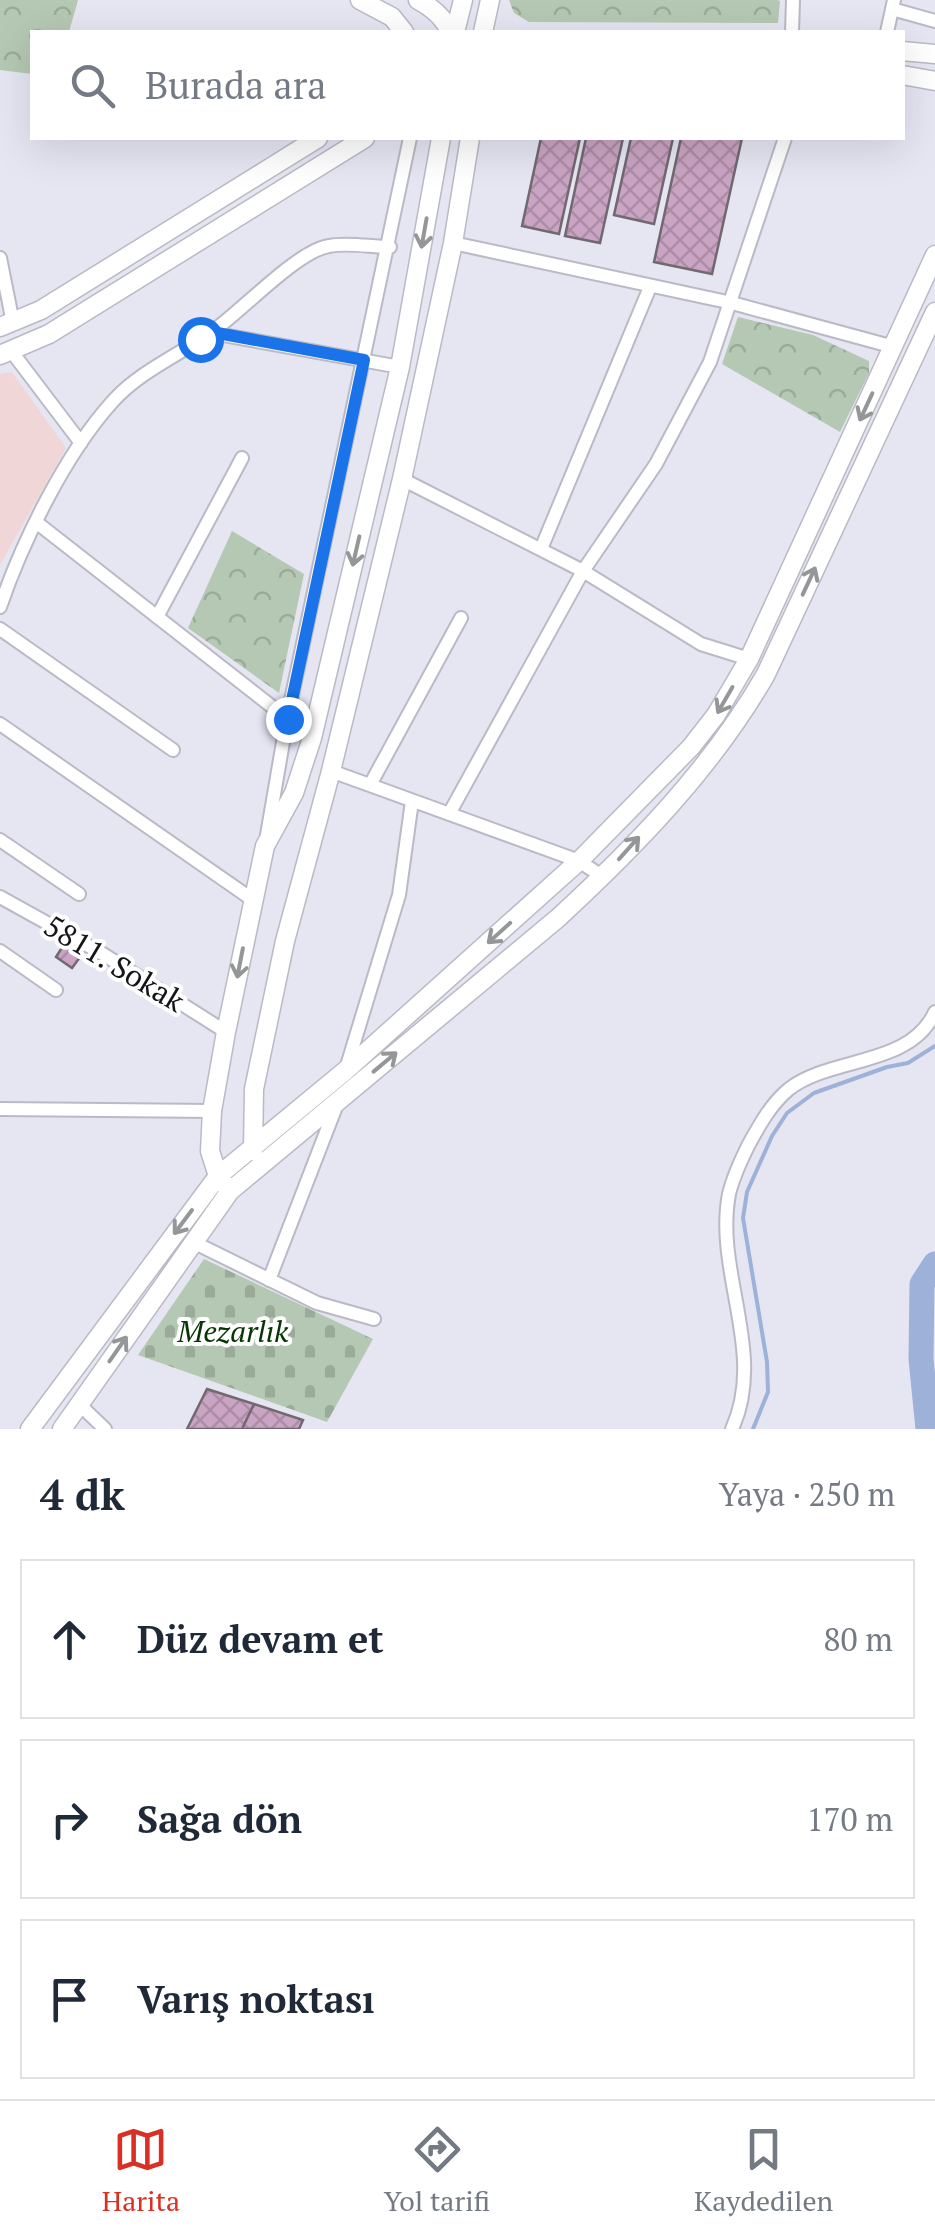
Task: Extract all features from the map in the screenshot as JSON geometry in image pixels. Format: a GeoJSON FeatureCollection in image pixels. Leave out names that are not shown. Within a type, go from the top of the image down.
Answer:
{"type":"FeatureCollection","features":[{"type":"Feature","properties":{"kind":"street"},"geometry":{"type":"LineString","coordinates":[[360,0],[392,17],[402,30]]}},
{"type":"Feature","properties":{"kind":"street"},"geometry":{"type":"LineString","coordinates":[[418,0],[430,6],[451,30]]}},
{"type":"Feature","properties":{"kind":"street"},"geometry":{"type":"LineString","coordinates":[[453,30],[463,0]]}},
{"type":"Feature","properties":{"kind":"street"},"geometry":{"type":"LineString","coordinates":[[484,30],[490,0]]}},
{"type":"Feature","properties":{"kind":"street"},"geometry":{"type":"LineString","coordinates":[[792,30],[793,0]]}},
{"type":"Feature","properties":{"kind":"street"},"geometry":{"type":"LineString","coordinates":[[887,30],[893,4],[935,21]]}},
{"type":"Feature","properties":{"kind":"street"},"geometry":{"type":"LineString","coordinates":[[905,51],[935,54]]}},
{"type":"Feature","properties":{"kind":"street"},"geometry":{"type":"LineString","coordinates":[[905,76],[935,81]]}},
{"type":"Feature","properties":{"kind":"street"},"geometry":{"type":"LineString","coordinates":[[0,258],[6,325],[40,310],[315,140]]}},
{"type":"Feature","properties":{"kind":"street"},"geometry":{"type":"LineString","coordinates":[[81,444],[6,354],[50,334],[362,140]]}},
{"type":"Feature","properties":{"kind":"street"},"geometry":{"type":"LineString","coordinates":[[224,1183],[210,1151],[212,1111],[226,1032],[410,140]]}},
{"type":"Feature","properties":{"kind":"street"},"geometry":{"type":"LineString","coordinates":[[266,846],[294,794],[312,738],[400,366],[441,140]]}},
{"type":"Feature","properties":{"kind":"street"},"geometry":{"type":"LineString","coordinates":[[252,1172],[254,1088],[285,942],[332,771],[402,480],[453,243],[470,140]]}},
{"type":"Feature","properties":{"kind":"street"},"geometry":{"type":"LineString","coordinates":[[448,814],[584,571],[656,464],[710,362],[783,140]]}},
{"type":"Feature","properties":{"kind":"street"},"geometry":{"type":"LineString","coordinates":[[453,243],[732,303],[894,347]]}},
{"type":"Feature","properties":{"kind":"street"},"geometry":{"type":"LineString","coordinates":[[0,607],[36,522],[81,444],[130,385],[212,332],[307,255],[328,246],[390,247]]}},
{"type":"Feature","properties":{"kind":"street"},"geometry":{"type":"LineString","coordinates":[[30,1429],[254,1144],[345,1071],[580,861],[716,715],[748,659],[935,255]]}},
{"type":"Feature","properties":{"kind":"street"},"geometry":{"type":"LineString","coordinates":[[542,549],[650,287]]}},
{"type":"Feature","properties":{"kind":"street"},"geometry":{"type":"LineString","coordinates":[[62,1429],[193,1242],[224,1183],[252,1172],[558,918],[603,877],[714,755],[766,674],[933,323]]}},
{"type":"Feature","properties":{"kind":"street"},"geometry":{"type":"LineString","coordinates":[[212,332],[400,366]]}},
{"type":"Feature","properties":{"kind":"street"},"geometry":{"type":"LineString","coordinates":[[157,617],[242,458]]}},
{"type":"Feature","properties":{"kind":"street"},"geometry":{"type":"LineString","coordinates":[[402,480],[584,571],[701,644],[748,659]]}},
{"type":"Feature","properties":{"kind":"street"},"geometry":{"type":"LineString","coordinates":[[36,522],[312,738]]}},
{"type":"Feature","properties":{"kind":"street"},"geometry":{"type":"LineString","coordinates":[[370,785],[461,618]]}},
{"type":"Feature","properties":{"kind":"street"},"geometry":{"type":"LineString","coordinates":[[0,629],[173,750]]}},
{"type":"Feature","properties":{"kind":"street"},"geometry":{"type":"LineString","coordinates":[[0,724],[253,900]]}},
{"type":"Feature","properties":{"kind":"street"},"geometry":{"type":"LineString","coordinates":[[332,771],[580,861],[603,877]]}},
{"type":"Feature","properties":{"kind":"street"},"geometry":{"type":"LineString","coordinates":[[345,1071],[398,894],[412,800]]}},
{"type":"Feature","properties":{"kind":"street"},"geometry":{"type":"LineString","coordinates":[[0,840],[80,894]]}},
{"type":"Feature","properties":{"kind":"street","name":"5811. Sokak"},"geometry":{"type":"LineString","coordinates":[[0,897],[104,954],[226,1032]]}},
{"type":"Feature","properties":{"kind":"street"},"geometry":{"type":"LineString","coordinates":[[0,951],[56,990]]}},
{"type":"Feature","properties":{"kind":"street"},"geometry":{"type":"LineString","coordinates":[[732,1429],[745,1382],[740,1320],[729,1260],[729,1196],[748,1146],[768,1111],[791,1087],[904,1045],[921,1032],[935,1012]]}},
{"type":"Feature","properties":{"kind":"street"},"geometry":{"type":"LineString","coordinates":[[269,1280],[337,1102]]}},
{"type":"Feature","properties":{"kind":"street"},"geometry":{"type":"LineString","coordinates":[[0,1109],[212,1111]]}},
{"type":"Feature","properties":{"kind":"street"},"geometry":{"type":"LineString","coordinates":[[193,1242],[317,1303],[374,1319]]}},
{"type":"Feature","properties":{"kind":"street"},"geometry":{"type":"LineString","coordinates":[[80,1405],[105,1429]]}},
{"type":"Feature","properties":{"kind":"shaded area"},"geometry":{"type":"Polygon","coordinates":[[[12,372],[66,448],[0,565],[0,374],[12,372]]]}},
{"type":"Feature","properties":{"kind":"green space"},"geometry":{"type":"Polygon","coordinates":[[[0,0],[78,0],[70,30],[30,30],[30,74],[0,70],[0,0]]]}},
{"type":"Feature","properties":{"kind":"green space"},"geometry":{"type":"Polygon","coordinates":[[[509,0],[780,1],[778,23],[529,22],[514,13],[509,0]]]}},
{"type":"Feature","properties":{"kind":"green space"},"geometry":{"type":"Polygon","coordinates":[[[738,317],[813,335],[869,361],[869,373],[840,432],[722,364],[738,317]]]}},
{"type":"Feature","properties":{"kind":"green space"},"geometry":{"type":"Polygon","coordinates":[[[232,531],[304,574],[279,693],[188,628],[232,531]]]}},
{"type":"Feature","properties":{"kind":"green space","name":"Mezarlık"},"geometry":{"type":"Polygon","coordinates":[[[204,1259],[373,1339],[327,1422],[138,1355],[204,1259]]]}},
{"type":"Feature","properties":{"kind":"building"},"geometry":{"type":"Polygon","coordinates":[[[541,140],[580,140],[559,234],[522,226],[541,140]]]}},
{"type":"Feature","properties":{"kind":"building"},"geometry":{"type":"Polygon","coordinates":[[[586,140],[623,140],[600,243],[565,236],[586,140]]]}},
{"type":"Feature","properties":{"kind":"building"},"geometry":{"type":"Polygon","coordinates":[[[631,140],[673,140],[654,224],[614,215],[631,140]]]}},
{"type":"Feature","properties":{"kind":"building"},"geometry":{"type":"Polygon","coordinates":[[[681,140],[742,140],[712,274],[654,262],[681,140]]]}},
{"type":"Feature","properties":{"kind":"building"},"geometry":{"type":"Polygon","coordinates":[[[63,946],[80,957],[72,968],[56,957],[63,946]]]}},
{"type":"Feature","properties":{"kind":"building"},"geometry":{"type":"Polygon","coordinates":[[[207,1389],[254,1404],[242,1429],[187,1429],[207,1389]]]}},
{"type":"Feature","properties":{"kind":"building"},"geometry":{"type":"Polygon","coordinates":[[[254,1404],[303,1420],[299,1429],[242,1429],[254,1404]]]}},
{"type":"Feature","properties":{"kind":"waterway"},"geometry":{"type":"LineString","coordinates":[[753,1429],[768,1392],[767,1362],[743,1218],[747,1192],[772,1136],[787,1113],[814,1093],[908,1063],[935,1046]]}},
{"type":"Feature","properties":{"kind":"waterway"},"geometry":{"type":"LineString","coordinates":[[928,1429],[921,1359],[922,1284],[935,1264]]}},
{"type":"Feature","properties":{"kind":"route"},"geometry":{"type":"LineString","coordinates":[[200,339],[212,332],[364,360],[288,719]]}}]}
